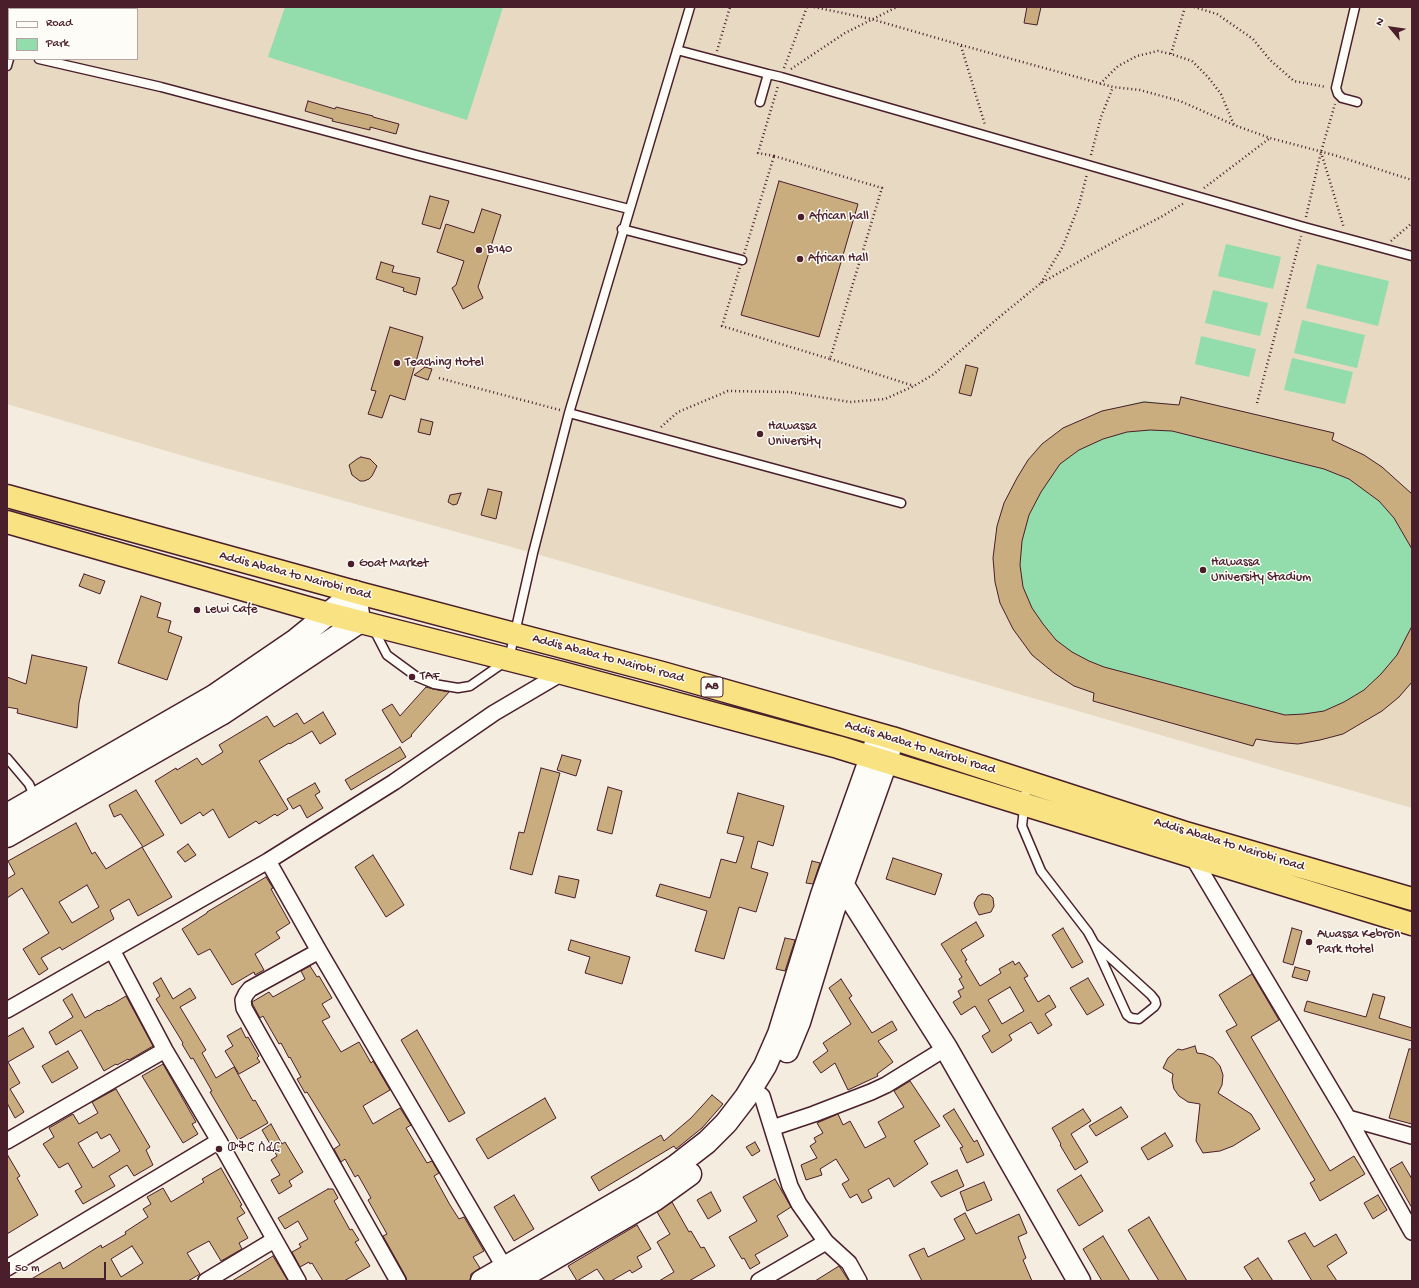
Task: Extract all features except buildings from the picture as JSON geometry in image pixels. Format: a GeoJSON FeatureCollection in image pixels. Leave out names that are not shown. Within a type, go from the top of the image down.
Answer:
{"type":"FeatureCollection","features":[{"type":"Feature","properties":{"kind":"highway","name":"Addis Ababa to Nairobi road"},"geometry":{"type":"LineString","coordinates":[[7,496],[355,592],[670,675],[885,737],[1027,781],[1182,832],[1412,899]]}},
{"type":"Feature","properties":{"kind":"highway","name":"Addis Ababa to Nairobi road"},"geometry":{"type":"LineString","coordinates":[[7,522],[365,624],[509,659],[878,759],[1412,924]]}},
{"type":"Feature","properties":{"kind":"street"},"geometry":{"type":"LineString","coordinates":[[7,836],[40,807],[217,705],[365,624],[355,592],[217,705]]}},
{"type":"Feature","properties":{"kind":"street"},"geometry":{"type":"LineString","coordinates":[[7,1010],[268,861],[394,782],[494,713],[562,673]]}},
{"type":"Feature","properties":{"kind":"street"},"geometry":{"type":"LineString","coordinates":[[482,1281],[511,1276],[654,1200],[687,1176],[735,1133],[757,1092],[765,1066],[779,1034],[835,882],[885,737]]}},
{"type":"Feature","properties":{"kind":"street"},"geometry":{"type":"LineString","coordinates":[[7,815],[40,807]]}},
{"type":"Feature","properties":{"kind":"street"},"geometry":{"type":"LineString","coordinates":[[1192,856],[1348,1118],[1412,1232]]}},
{"type":"Feature","properties":{"kind":"street"},"geometry":{"type":"LineString","coordinates":[[268,861],[319,951],[511,1276]]}},
{"type":"Feature","properties":{"kind":"street"},"geometry":{"type":"LineString","coordinates":[[835,882],[946,1048],[1079,1281]]}},
{"type":"Feature","properties":{"kind":"street"},"geometry":{"type":"LineString","coordinates":[[112,950],[165,1050],[219,1141],[298,1281]]}},
{"type":"Feature","properties":{"kind":"street"},"geometry":{"type":"LineString","coordinates":[[319,951],[250,989],[243,1000],[244,1008],[398,1281]]}},
{"type":"Feature","properties":{"kind":"street"},"geometry":{"type":"LineString","coordinates":[[772,1128],[871,1092],[886,1085],[946,1048]]}},
{"type":"Feature","properties":{"kind":"street"},"geometry":{"type":"LineString","coordinates":[[7,1141],[165,1050]]}},
{"type":"Feature","properties":{"kind":"street"},"geometry":{"type":"LineString","coordinates":[[757,1092],[772,1128],[790,1186],[799,1204],[826,1242],[849,1263],[859,1281]]}},
{"type":"Feature","properties":{"kind":"street"},"geometry":{"type":"LineString","coordinates":[[1348,1118],[1412,1136]]}},
{"type":"Feature","properties":{"kind":"street"},"geometry":{"type":"LineString","coordinates":[[7,1268],[219,1141]]}},
{"type":"Feature","properties":{"kind":"street"},"geometry":{"type":"LineString","coordinates":[[206,1281],[274,1240]]}},
{"type":"Feature","properties":{"kind":"street"},"geometry":{"type":"LineString","coordinates":[[759,1281],[826,1242]]}},
{"type":"Feature","properties":{"kind":"lane"},"geometry":{"type":"LineString","coordinates":[[365,624],[386,655],[417,677],[434,684],[458,688],[470,686],[509,659],[533,553],[568,413],[622,229],[690,7]]}},
{"type":"Feature","properties":{"kind":"lane"},"geometry":{"type":"LineString","coordinates":[[1355,7],[1337,91],[1342,98],[1357,102]]}},
{"type":"Feature","properties":{"kind":"lane"},"geometry":{"type":"LineString","coordinates":[[677,50],[781,77],[988,135],[1304,227],[1412,256]]}},
{"type":"Feature","properties":{"kind":"lane"},"geometry":{"type":"LineString","coordinates":[[43,60],[161,87],[416,155],[629,209]]}},
{"type":"Feature","properties":{"kind":"lane"},"geometry":{"type":"LineString","coordinates":[[760,102],[768,74]]}},
{"type":"Feature","properties":{"kind":"lane"},"geometry":{"type":"LineString","coordinates":[[622,229],[742,260]]}},
{"type":"Feature","properties":{"kind":"lane"},"geometry":{"type":"LineString","coordinates":[[568,413],[901,503]]}},
{"type":"Feature","properties":{"kind":"lane"},"geometry":{"type":"LineString","coordinates":[[7,758],[29,784],[40,807]]}},
{"type":"Feature","properties":{"kind":"lane"},"geometry":{"type":"LineString","coordinates":[[1027,781],[1022,826],[1041,871],[1088,932],[1127,1015],[1131,1018],[1139,1019],[1154,1007],[1156,1004],[1155,1000],[1094,943]]}},
{"type":"Feature","properties":{"kind":"path"},"geometry":{"type":"LineString","coordinates":[[715,59],[730,7]]}},
{"type":"Feature","properties":{"kind":"path"},"geometry":{"type":"LineString","coordinates":[[814,7],[871,19],[1100,84],[1140,90],[1180,101],[1234,125],[1270,138],[1334,155],[1412,180]]}},
{"type":"Feature","properties":{"kind":"path"},"geometry":{"type":"LineString","coordinates":[[781,77],[832,41],[871,19],[897,7]]}},
{"type":"Feature","properties":{"kind":"path"},"geometry":{"type":"LineString","coordinates":[[1171,54],[1185,7]]}},
{"type":"Feature","properties":{"kind":"path"},"geometry":{"type":"LineString","coordinates":[[1194,7],[1218,14],[1253,39],[1270,60],[1294,81],[1337,91],[1304,227],[1257,404]]}},
{"type":"Feature","properties":{"kind":"path"},"geometry":{"type":"LineString","coordinates":[[961,45],[988,135]]}},
{"type":"Feature","properties":{"kind":"path"},"geometry":{"type":"LineString","coordinates":[[1100,84],[1118,66],[1137,56],[1158,51],[1171,54],[1192,61],[1208,77],[1221,94],[1234,125]]}},
{"type":"Feature","properties":{"kind":"path"},"geometry":{"type":"LineString","coordinates":[[1041,283],[1063,246],[1079,205],[1101,117],[1113,87]]}},
{"type":"Feature","properties":{"kind":"path"},"geometry":{"type":"LineString","coordinates":[[651,435],[678,412],[728,392],[789,392],[850,402],[885,400],[914,386],[934,374],[1041,283],[1160,217],[1196,195],[1270,138]]}},
{"type":"Feature","properties":{"kind":"path"},"geometry":{"type":"LineString","coordinates":[[1321,152],[1347,238]]}},
{"type":"Feature","properties":{"kind":"path"},"geometry":{"type":"LineString","coordinates":[[830,359],[882,188],[774,156],[722,326],[914,386]]}},
{"type":"Feature","properties":{"kind":"path"},"geometry":{"type":"LineString","coordinates":[[1382,248],[1412,223]]}},
{"type":"Feature","properties":{"kind":"path"},"geometry":{"type":"LineString","coordinates":[[439,378],[568,413]]}},
{"type":"Feature","properties":{"kind":"shaded area","name":"Hawassa University"},"geometry":{"type":"Polygon","coordinates":[[[7,7],[1412,7],[1412,808],[533,553],[211,464],[7,404],[7,7]]]}},
{"type":"Feature","properties":{"kind":"green space"},"geometry":{"type":"Polygon","coordinates":[[[285,7],[503,7],[467,120],[268,57],[285,7]]]}},
{"type":"Feature","properties":{"kind":"green space"},"geometry":{"type":"Polygon","coordinates":[[[1226,244],[1281,257],[1273,289],[1218,276],[1226,244]]]}},
{"type":"Feature","properties":{"kind":"green space"},"geometry":{"type":"Polygon","coordinates":[[[1317,264],[1389,281],[1378,326],[1306,308],[1317,264]]]}},
{"type":"Feature","properties":{"kind":"green space"},"geometry":{"type":"Polygon","coordinates":[[[1213,290],[1268,303],[1260,336],[1205,323],[1213,290]]]}},
{"type":"Feature","properties":{"kind":"green space"},"geometry":{"type":"Polygon","coordinates":[[[1302,320],[1365,335],[1357,368],[1294,353],[1302,320]]]}},
{"type":"Feature","properties":{"kind":"green space"},"geometry":{"type":"Polygon","coordinates":[[[1201,336],[1256,349],[1249,377],[1195,364],[1201,336]]]}},
{"type":"Feature","properties":{"kind":"green space"},"geometry":{"type":"Polygon","coordinates":[[[1292,358],[1353,372],[1345,404],[1284,390],[1292,358]]]}},
{"type":"Feature","properties":{"kind":"green space","name":"Hawassa University Stadium"},"geometry":{"type":"Polygon","coordinates":[[[1181,397],[1334,433],[1332,441],[1364,455],[1382,467],[1412,494],[1412,682],[1399,697],[1382,711],[1343,734],[1298,744],[1256,739],[1253,746],[1093,701],[1093,693],[1074,686],[1032,655],[1013,629],[1000,603],[995,582],[993,558],[997,526],[1004,503],[1017,478],[1028,460],[1042,444],[1063,428],[1102,411],[1144,401],[1179,405],[1181,397]]]}},
{"type":"Feature","properties":{"kind":"place","name":"African hall"},"geometry":{"type":"Point","coordinates":[801,217]}},
{"type":"Feature","properties":{"kind":"place","name":"B140"},"geometry":{"type":"Point","coordinates":[479,250]}},
{"type":"Feature","properties":{"kind":"place","name":"African Hall"},"geometry":{"type":"Point","coordinates":[800,259]}},
{"type":"Feature","properties":{"kind":"place","name":"Teaching Hotel"},"geometry":{"type":"Point","coordinates":[397,363]}},
{"type":"Feature","properties":{"kind":"place","name":"Hawassa University"},"geometry":{"type":"Point","coordinates":[760,434]}},
{"type":"Feature","properties":{"kind":"place","name":"Goat Market"},"geometry":{"type":"Point","coordinates":[351,564]}},
{"type":"Feature","properties":{"kind":"place","name":"Hawassa University Stadium"},"geometry":{"type":"Point","coordinates":[1203,570]}},
{"type":"Feature","properties":{"kind":"place","name":"Lewi Cafe"},"geometry":{"type":"Point","coordinates":[197,610]}},
{"type":"Feature","properties":{"kind":"place","name":"TAF"},"geometry":{"type":"Point","coordinates":[412,677]}},
{"type":"Feature","properties":{"kind":"place","name":"Awassa Kebron Park Hotel"},"geometry":{"type":"Point","coordinates":[1309,942]}},
{"type":"Feature","properties":{"kind":"place","name":"ውቅሮ ሰፈር"},"geometry":{"type":"Point","coordinates":[219,1149]}}]}
